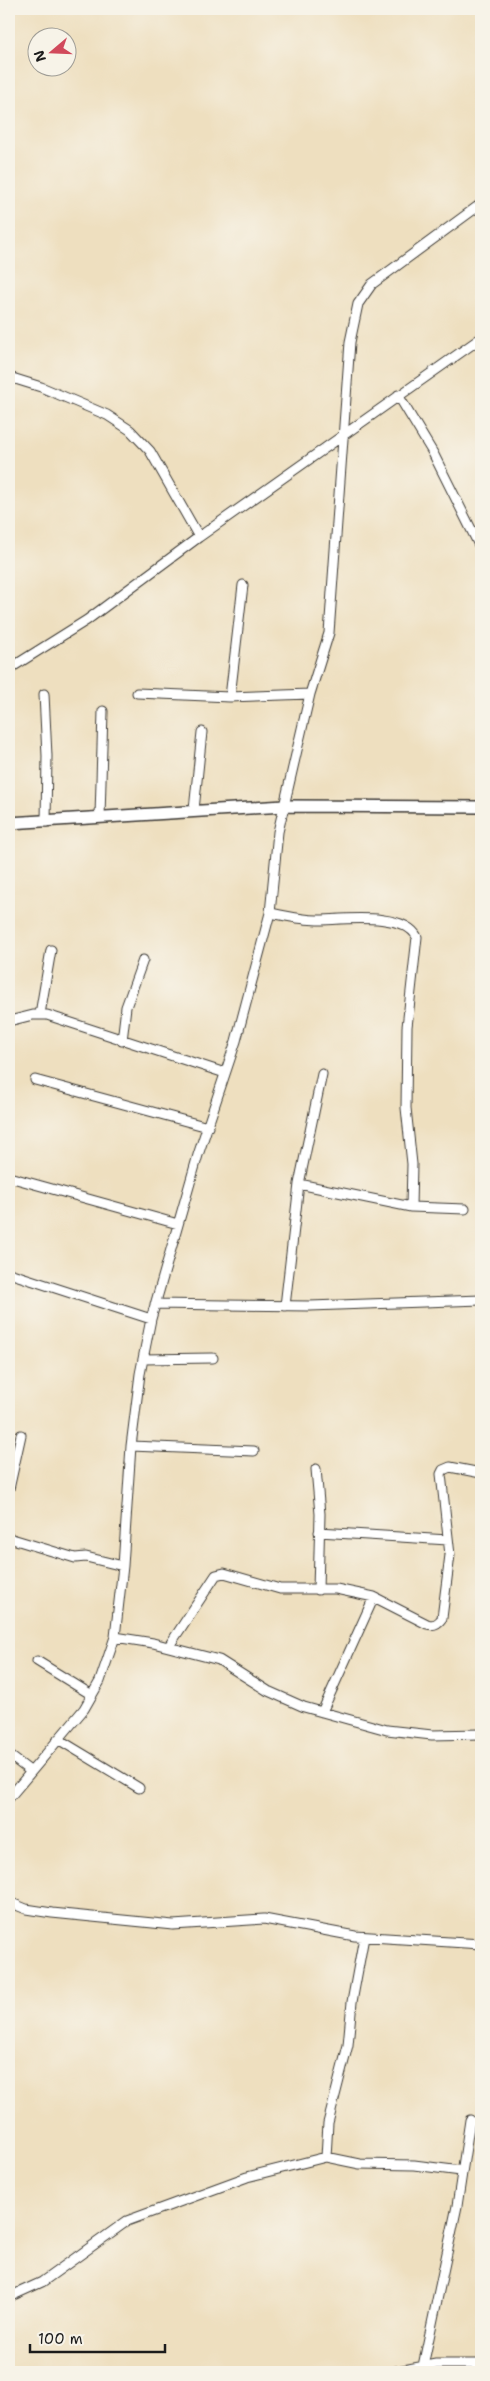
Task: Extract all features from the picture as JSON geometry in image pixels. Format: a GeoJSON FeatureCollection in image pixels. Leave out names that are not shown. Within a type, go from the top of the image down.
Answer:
{"type":"FeatureCollection","features":[{"type":"Feature","properties":{"kind":"street"},"geometry":{"type":"LineString","coordinates":[[9,1798],[84,1709],[100,1681],[114,1637],[123,1566],[131,1446],[143,1359],[151,1319],[178,1224],[225,1073],[270,913],[278,832],[310,694],[329,633],[350,342],[358,304],[372,284],[481,204]]}},
{"type":"Feature","properties":{"kind":"street"},"geometry":{"type":"LineString","coordinates":[[9,669],[87,620],[198,536],[481,338]]}},
{"type":"Feature","properties":{"kind":"street"},"geometry":{"type":"LineString","coordinates":[[9,377],[41,387],[107,414],[130,430],[150,451],[198,536]]}},
{"type":"Feature","properties":{"kind":"street"},"geometry":{"type":"LineString","coordinates":[[398,396],[433,453],[481,549]]}},
{"type":"Feature","properties":{"kind":"street"},"geometry":{"type":"LineString","coordinates":[[230,697],[243,585]]}},
{"type":"Feature","properties":{"kind":"street"},"geometry":{"type":"LineString","coordinates":[[137,693],[230,697],[310,694]]}},
{"type":"Feature","properties":{"kind":"street"},"geometry":{"type":"LineString","coordinates":[[44,694],[46,822]]}},
{"type":"Feature","properties":{"kind":"street"},"geometry":{"type":"LineString","coordinates":[[100,816],[104,711]]}},
{"type":"Feature","properties":{"kind":"street"},"geometry":{"type":"LineString","coordinates":[[194,810],[202,732]]}},
{"type":"Feature","properties":{"kind":"street"},"geometry":{"type":"LineString","coordinates":[[9,823],[46,822],[100,816],[194,810],[284,806],[481,807]]}},
{"type":"Feature","properties":{"kind":"street"},"geometry":{"type":"LineString","coordinates":[[270,913],[316,920],[349,917],[402,924],[413,929],[417,936],[407,1027],[406,1108],[412,1164],[411,1207]]}},
{"type":"Feature","properties":{"kind":"street"},"geometry":{"type":"LineString","coordinates":[[40,1014],[51,950]]}},
{"type":"Feature","properties":{"kind":"street"},"geometry":{"type":"LineString","coordinates":[[122,1041],[126,1007],[143,960]]}},
{"type":"Feature","properties":{"kind":"street"},"geometry":{"type":"LineString","coordinates":[[9,1022],[40,1014],[225,1073]]}},
{"type":"Feature","properties":{"kind":"street"},"geometry":{"type":"LineString","coordinates":[[285,1306],[299,1184],[322,1074]]}},
{"type":"Feature","properties":{"kind":"street"},"geometry":{"type":"LineString","coordinates":[[34,1080],[208,1127]]}},
{"type":"Feature","properties":{"kind":"street"},"geometry":{"type":"LineString","coordinates":[[9,1177],[178,1224]]}},
{"type":"Feature","properties":{"kind":"street"},"geometry":{"type":"LineString","coordinates":[[299,1184],[411,1207],[465,1209]]}},
{"type":"Feature","properties":{"kind":"street"},"geometry":{"type":"LineString","coordinates":[[9,1273],[151,1319]]}},
{"type":"Feature","properties":{"kind":"street"},"geometry":{"type":"LineString","coordinates":[[155,1304],[285,1306],[481,1300]]}},
{"type":"Feature","properties":{"kind":"street"},"geometry":{"type":"LineString","coordinates":[[143,1359],[213,1358]]}},
{"type":"Feature","properties":{"kind":"street"},"geometry":{"type":"LineString","coordinates":[[9,1489],[21,1435]]}},
{"type":"Feature","properties":{"kind":"street"},"geometry":{"type":"LineString","coordinates":[[131,1446],[254,1451]]}},
{"type":"Feature","properties":{"kind":"street"},"geometry":{"type":"LineString","coordinates":[[169,1646],[216,1575],[224,1573],[280,1589],[318,1590],[336,1588],[374,1597],[427,1624],[439,1623],[442,1618],[450,1555],[440,1474],[443,1470],[450,1467],[481,1473]]}},
{"type":"Feature","properties":{"kind":"street"},"geometry":{"type":"LineString","coordinates":[[316,1469],[319,1532],[318,1590]]}},
{"type":"Feature","properties":{"kind":"street"},"geometry":{"type":"LineString","coordinates":[[319,1532],[448,1540]]}},
{"type":"Feature","properties":{"kind":"street"},"geometry":{"type":"LineString","coordinates":[[9,1538],[75,1558],[86,1557],[123,1566]]}},
{"type":"Feature","properties":{"kind":"street"},"geometry":{"type":"LineString","coordinates":[[322,1712],[374,1597]]}},
{"type":"Feature","properties":{"kind":"street"},"geometry":{"type":"LineString","coordinates":[[114,1637],[169,1646],[219,1660],[268,1691],[304,1707],[387,1730],[432,1735],[481,1734]]}},
{"type":"Feature","properties":{"kind":"street"},"geometry":{"type":"LineString","coordinates":[[37,1660],[92,1695]]}},
{"type":"Feature","properties":{"kind":"street"},"geometry":{"type":"LineString","coordinates":[[58,1739],[139,1788]]}},
{"type":"Feature","properties":{"kind":"street"},"geometry":{"type":"LineString","coordinates":[[9,1755],[30,1771]]}},
{"type":"Feature","properties":{"kind":"street"},"geometry":{"type":"LineString","coordinates":[[9,1902],[26,1909],[52,1913],[173,1925],[264,1919],[364,1937],[481,1944]]}},
{"type":"Feature","properties":{"kind":"street"},"geometry":{"type":"LineString","coordinates":[[326,2157],[328,2123],[348,2045],[352,2002],[364,1937]]}},
{"type":"Feature","properties":{"kind":"street"},"geometry":{"type":"LineString","coordinates":[[423,2366],[457,2206],[470,2120]]}},
{"type":"Feature","properties":{"kind":"street"},"geometry":{"type":"LineString","coordinates":[[9,2297],[42,2282],[127,2221],[247,2177],[326,2157],[360,2164],[414,2165],[461,2171]]}},
{"type":"Feature","properties":{"kind":"street"},"geometry":{"type":"LineString","coordinates":[[392,2372],[436,2364],[481,2364]]}}]}
